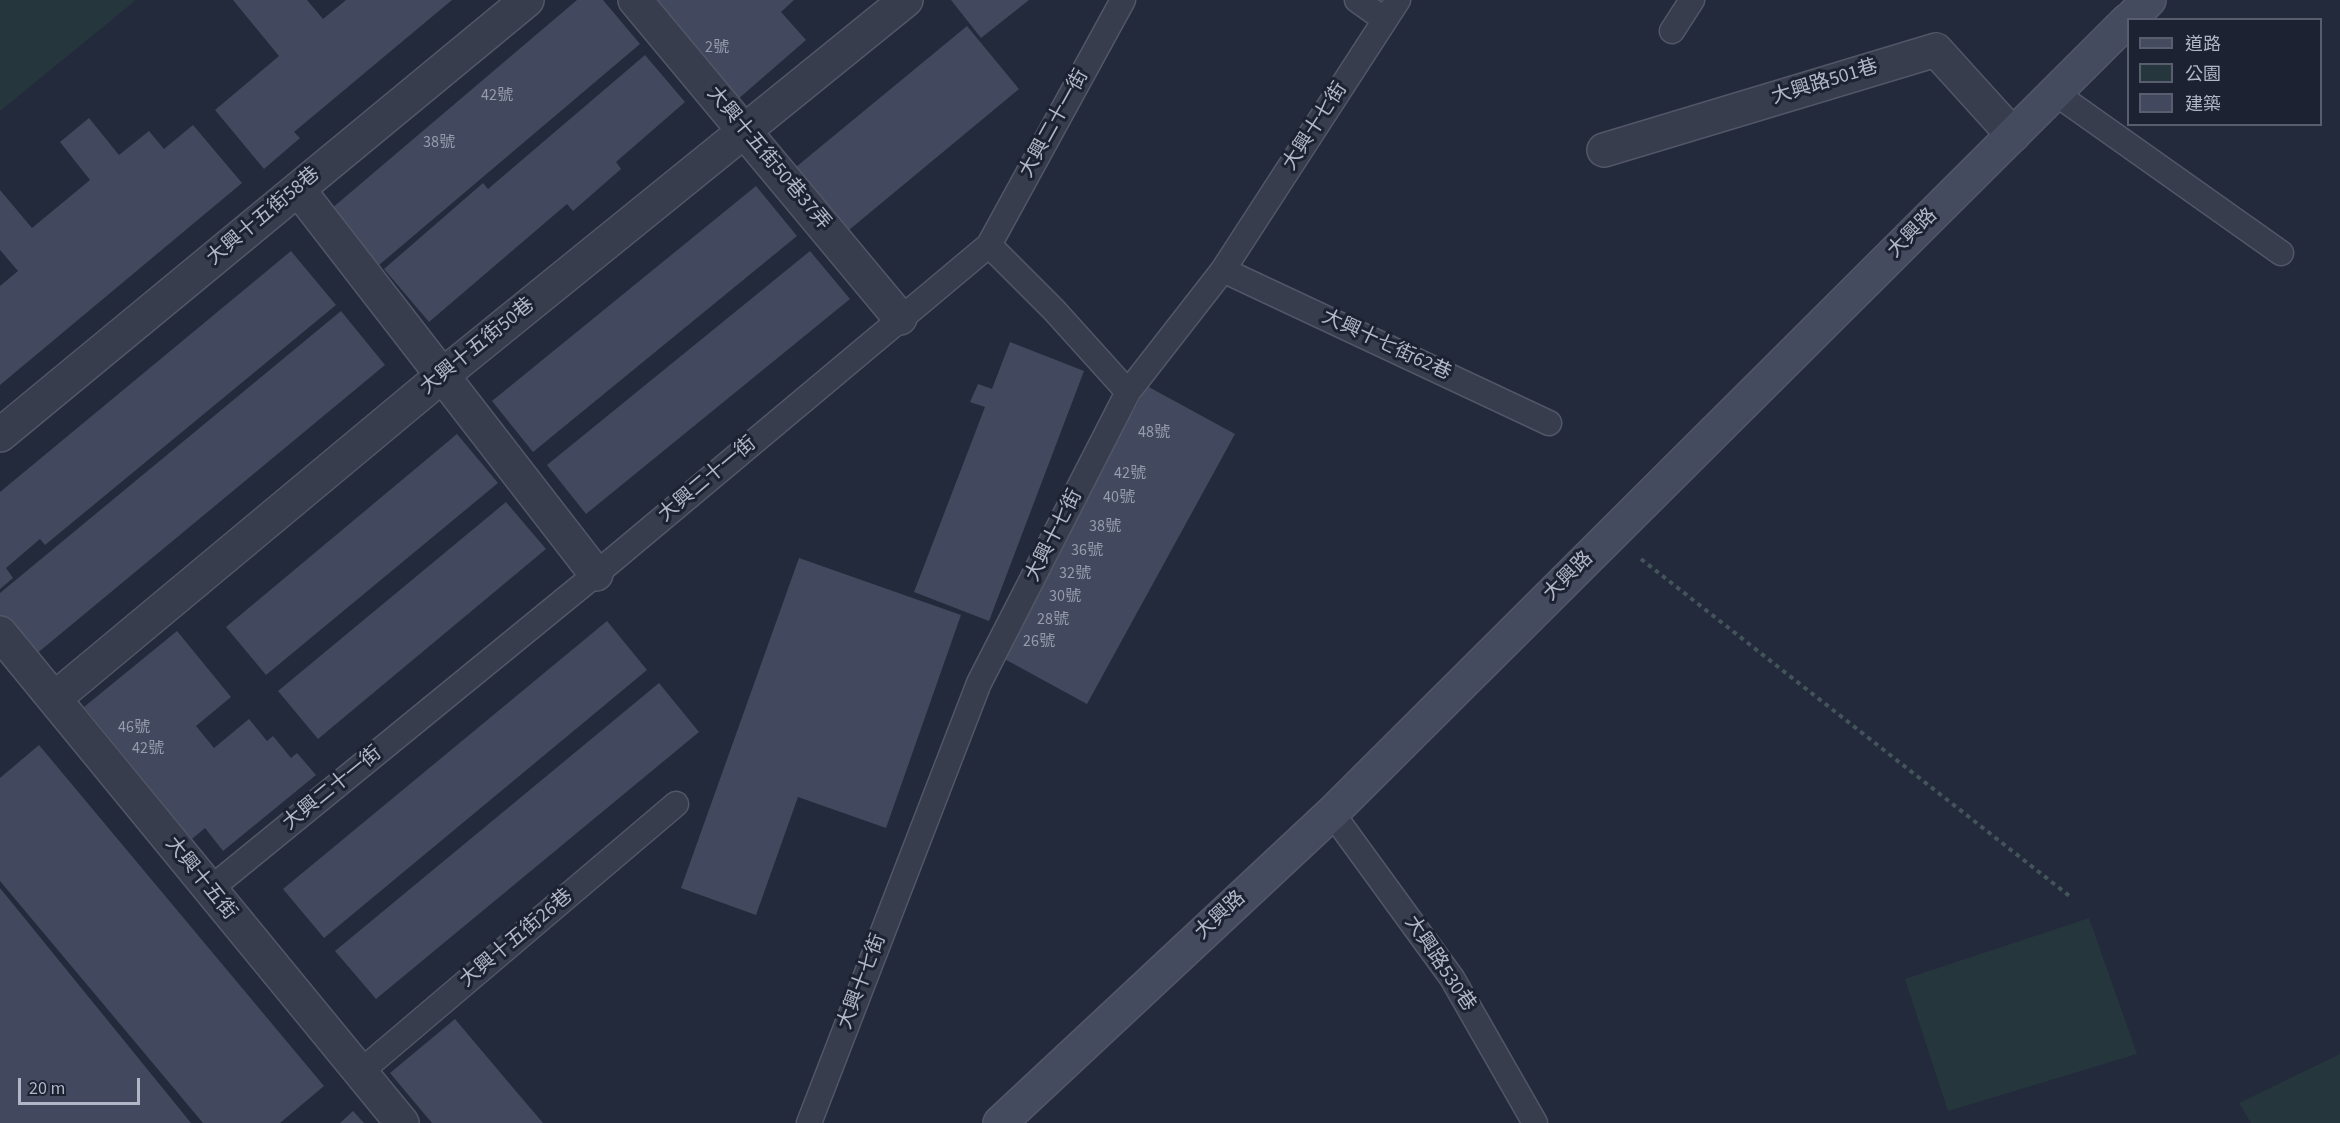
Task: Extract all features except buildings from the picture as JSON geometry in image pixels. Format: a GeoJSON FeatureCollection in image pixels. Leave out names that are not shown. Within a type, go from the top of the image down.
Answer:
{"type":"FeatureCollection","features":[{"type":"Feature","properties":{"kind":"main road","name":"大興路"},"geometry":{"type":"LineString","coordinates":[[2131,18],[2149,0]]}},
{"type":"Feature","properties":{"kind":"main road","name":"大興路"},"geometry":{"type":"LineString","coordinates":[[1000,1123],[1332,813],[2127,22]]}},
{"type":"Feature","properties":{"kind":"street","name":"大興十五街58巷"},"geometry":{"type":"LineString","coordinates":[[0,435],[527,0]]}},
{"type":"Feature","properties":{"kind":"street","name":"大興十五街50巷37弄"},"geometry":{"type":"LineString","coordinates":[[635,0],[900,318]]}},
{"type":"Feature","properties":{"kind":"street","name":"大興十五街50巷"},"geometry":{"type":"LineString","coordinates":[[54,699],[443,375],[906,0]]}},
{"type":"Feature","properties":{"kind":"street","name":"大興路501巷"},"geometry":{"type":"LineString","coordinates":[[1604,150],[1936,50],[2013,135]]}},
{"type":"Feature","properties":{"kind":"street"},"geometry":{"type":"LineString","coordinates":[[298,189],[596,574]]}},
{"type":"Feature","properties":{"kind":"street","name":"大興十五街"},"geometry":{"type":"LineString","coordinates":[[0,633],[402,1123]]}},
{"type":"Feature","properties":{"kind":"lane","name":"大興二十一街"},"geometry":{"type":"LineString","coordinates":[[209,890],[596,574],[989,245],[1123,0]]}},
{"type":"Feature","properties":{"kind":"lane"},"geometry":{"type":"LineString","coordinates":[[1357,0],[1392,10]]}},
{"type":"Feature","properties":{"kind":"lane"},"geometry":{"type":"LineString","coordinates":[[1672,31],[1692,0]]}},
{"type":"Feature","properties":{"kind":"lane","name":"大興十七街"},"geometry":{"type":"LineString","coordinates":[[809,1123],[979,683],[1128,392],[1223,270],[1392,10]]}},
{"type":"Feature","properties":{"kind":"lane"},"geometry":{"type":"LineString","coordinates":[[2055,93],[2282,253]]}},
{"type":"Feature","properties":{"kind":"lane"},"geometry":{"type":"LineString","coordinates":[[989,245],[1054,310],[1128,392]]}},
{"type":"Feature","properties":{"kind":"lane","name":"大興十七街62巷"},"geometry":{"type":"LineString","coordinates":[[1223,270],[1549,423]]}},
{"type":"Feature","properties":{"kind":"lane","name":"大興十五街26巷"},"geometry":{"type":"LineString","coordinates":[[359,1073],[676,804]]}},
{"type":"Feature","properties":{"kind":"lane","name":"大興路530巷"},"geometry":{"type":"LineString","coordinates":[[1332,813],[1452,978],[1535,1123]]}},
{"type":"Feature","properties":{"kind":"path"},"geometry":{"type":"LineString","coordinates":[[1611,535],[2072,898]]}},
{"type":"Feature","properties":{"kind":"green space"},"geometry":{"type":"Polygon","coordinates":[[[0,0],[136,0],[0,111],[0,0]]]}},
{"type":"Feature","properties":{"kind":"green space"},"geometry":{"type":"Polygon","coordinates":[[[2089,918],[2137,1054],[1948,1111],[1905,979],[2089,918]]]}},
{"type":"Feature","properties":{"kind":"green space"},"geometry":{"type":"Polygon","coordinates":[[[2340,1054],[2340,1123],[2251,1123],[2239,1103],[2340,1054]]]}}]}
